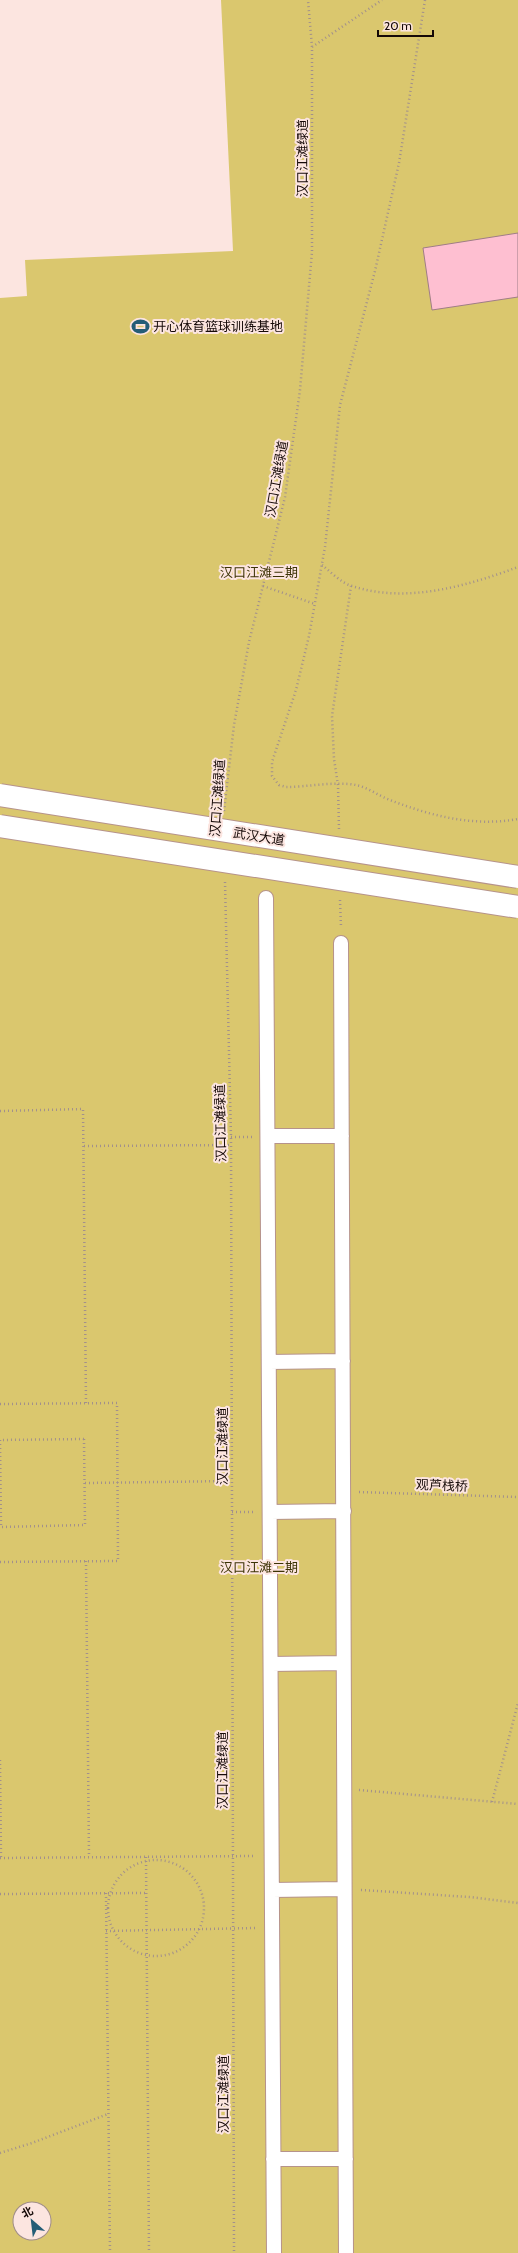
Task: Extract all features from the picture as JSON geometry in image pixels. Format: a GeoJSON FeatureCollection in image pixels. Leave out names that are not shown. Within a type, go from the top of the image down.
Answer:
{"type":"FeatureCollection","features":[{"type":"Feature","properties":{"kind":"highway","name":"武汉大道"},"geometry":{"type":"LineString","coordinates":[[0,796],[518,877]]}},
{"type":"Feature","properties":{"kind":"highway"},"geometry":{"type":"LineString","coordinates":[[0,826],[518,907]]}},
{"type":"Feature","properties":{"kind":"street"},"geometry":{"type":"LineString","coordinates":[[266,898],[274,2253]]}},
{"type":"Feature","properties":{"kind":"street"},"geometry":{"type":"LineString","coordinates":[[341,944],[346,2253]]}},
{"type":"Feature","properties":{"kind":"street"},"geometry":{"type":"LineString","coordinates":[[268,1136],[342,1136]]}},
{"type":"Feature","properties":{"kind":"street"},"geometry":{"type":"LineString","coordinates":[[269,1362],[343,1361]]}},
{"type":"Feature","properties":{"kind":"street"},"geometry":{"type":"LineString","coordinates":[[270,1512],[344,1511]]}},
{"type":"Feature","properties":{"kind":"street"},"geometry":{"type":"LineString","coordinates":[[271,1664],[343,1663]]}},
{"type":"Feature","properties":{"kind":"street"},"geometry":{"type":"LineString","coordinates":[[272,1890],[344,1889]]}},
{"type":"Feature","properties":{"kind":"street"},"geometry":{"type":"LineString","coordinates":[[274,2159],[346,2159]]}},
{"type":"Feature","properties":{"kind":"path","name":"汉口江滩绿道"},"geometry":{"type":"LineString","coordinates":[[223,817],[235,717],[249,642],[284,498],[300,390],[312,252],[312,47],[308,0]]}},
{"type":"Feature","properties":{"kind":"path"},"geometry":{"type":"LineString","coordinates":[[312,47],[382,0]]}},
{"type":"Feature","properties":{"kind":"path"},"geometry":{"type":"LineString","coordinates":[[425,0],[399,163],[375,271],[340,405],[322,565],[315,604],[296,690],[272,762],[272,776],[279,785],[286,787],[357,785],[401,804],[430,814],[454,819],[502,822],[518,819]]}},
{"type":"Feature","properties":{"kind":"path"},"geometry":{"type":"LineString","coordinates":[[322,565],[351,586],[389,593],[429,591],[459,586],[518,567]]}},
{"type":"Feature","properties":{"kind":"path"},"geometry":{"type":"LineString","coordinates":[[263,586],[315,604]]}},
{"type":"Feature","properties":{"kind":"path"},"geometry":{"type":"LineString","coordinates":[[339,832],[338,785],[334,759],[332,716],[351,586]]}},
{"type":"Feature","properties":{"kind":"path","name":"汉口江滩绿道"},"geometry":{"type":"LineString","coordinates":[[224,875],[231,1145],[234,2253]]}},
{"type":"Feature","properties":{"kind":"path"},"geometry":{"type":"LineString","coordinates":[[340,896],[341,944]]}},
{"type":"Feature","properties":{"kind":"path"},"geometry":{"type":"LineString","coordinates":[[0,1110],[83,1109],[86,1403]]}},
{"type":"Feature","properties":{"kind":"path"},"geometry":{"type":"LineString","coordinates":[[84,1146],[231,1145]]}},
{"type":"Feature","properties":{"kind":"path"},"geometry":{"type":"LineString","coordinates":[[0,1404],[117,1403],[118,1561],[0,1562]]}},
{"type":"Feature","properties":{"kind":"path"},"geometry":{"type":"LineString","coordinates":[[84,1439],[85,1525],[1,1527],[0,1484],[0,1440],[84,1439]]}},
{"type":"Feature","properties":{"kind":"path"},"geometry":{"type":"LineString","coordinates":[[85,1483],[232,1481]]}},
{"type":"Feature","properties":{"kind":"path","name":"观芦栈桥"},"geometry":{"type":"LineString","coordinates":[[364,1492],[518,1498]]}},
{"type":"Feature","properties":{"kind":"path"},"geometry":{"type":"LineString","coordinates":[[232,1512],[270,1512]]}},
{"type":"Feature","properties":{"kind":"path"},"geometry":{"type":"LineString","coordinates":[[86,1561],[89,1857]]}},
{"type":"Feature","properties":{"kind":"path"},"geometry":{"type":"LineString","coordinates":[[492,1802],[518,1703]]}},
{"type":"Feature","properties":{"kind":"path"},"geometry":{"type":"LineString","coordinates":[[0,1760],[0,1858],[272,1856]]}},
{"type":"Feature","properties":{"kind":"path"},"geometry":{"type":"LineString","coordinates":[[362,1790],[518,1804]]}},
{"type":"Feature","properties":{"kind":"path"},"geometry":{"type":"LineString","coordinates":[[146,1857],[149,2253]]}},
{"type":"Feature","properties":{"kind":"path"},"geometry":{"type":"LineString","coordinates":[[146,1861],[167,1861],[178,1865],[195,1880],[203,1901],[203,1913],[198,1929],[188,1943],[179,1950],[168,1954],[147,1955],[125,1944],[114,1931],[108,1914],[110,1893],[116,1881],[124,1872],[146,1861]]}},
{"type":"Feature","properties":{"kind":"path"},"geometry":{"type":"LineString","coordinates":[[344,1889],[470,1897],[518,1903]]}},
{"type":"Feature","properties":{"kind":"path"},"geometry":{"type":"LineString","coordinates":[[106,1893],[110,2253]]}},
{"type":"Feature","properties":{"kind":"path"},"geometry":{"type":"LineString","coordinates":[[0,1894],[146,1893]]}},
{"type":"Feature","properties":{"kind":"path"},"geometry":{"type":"LineString","coordinates":[[106,1931],[272,1928]]}},
{"type":"Feature","properties":{"kind":"path"},"geometry":{"type":"LineString","coordinates":[[0,2153],[32,2144],[108,2114]]}},
{"type":"Feature","properties":{"kind":"green space","name":"汉口江滩二期"},"geometry":{"type":"Polygon","coordinates":[[[221,0],[518,0],[518,2253],[0,2253],[0,298],[27,296],[25,260],[233,251],[221,0]]]}},
{"type":"Feature","properties":{"kind":"building"},"geometry":{"type":"Polygon","coordinates":[[[518,233],[518,297],[432,310],[423,248],[518,233]]]}},
{"type":"Feature","properties":{"kind":"place","name":"开心体育篮球训练基地"},"geometry":{"type":"Point","coordinates":[140,326]}},
{"type":"Feature","properties":{"kind":"park label","name":"汉口江滩三期"},"geometry":{"type":"Point","coordinates":[259,572]}}]}
